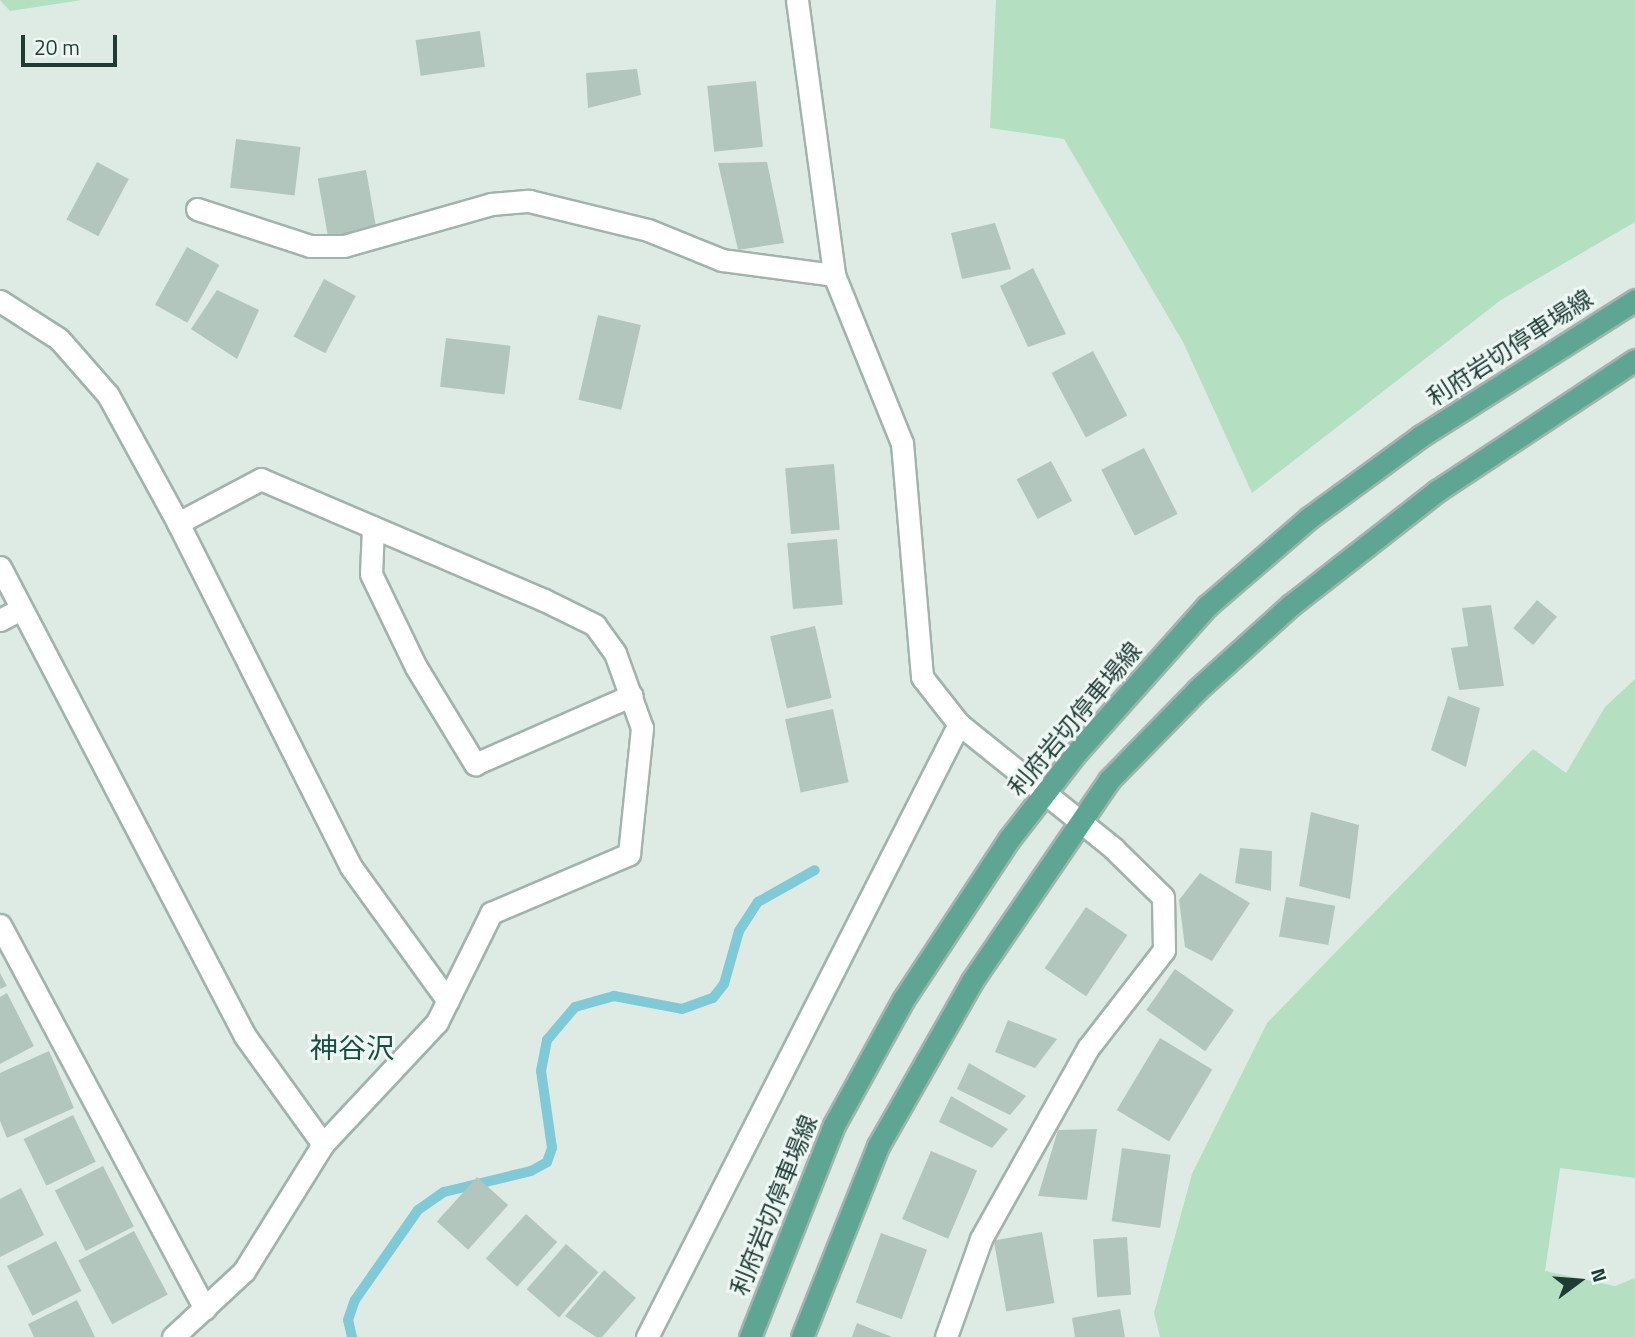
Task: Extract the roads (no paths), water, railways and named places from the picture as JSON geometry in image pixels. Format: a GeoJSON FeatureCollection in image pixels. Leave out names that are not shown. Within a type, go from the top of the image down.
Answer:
{"type":"FeatureCollection","features":[{"type":"Feature","properties":{"kind":"main road","name":"利府岩切停車場線"},"geometry":{"type":"LineString","coordinates":[[750,1337],[834,1125],[903,1000],[1010,838],[1044,794],[1207,606],[1309,518],[1421,436],[1635,300]]}},
{"type":"Feature","properties":{"kind":"main road"},"geometry":{"type":"LineString","coordinates":[[802,1337],[878,1146],[972,981],[1109,780],[1198,689],[1291,606],[1437,491],[1635,360]]}},
{"type":"Feature","properties":{"kind":"street"},"geometry":{"type":"LineString","coordinates":[[797,0],[834,275],[902,443],[922,677],[959,724],[1079,822],[1163,897],[1164,950],[1088,1048],[981,1239],[946,1337]]}},
{"type":"Feature","properties":{"kind":"street"},"geometry":{"type":"LineString","coordinates":[[197,209],[310,246],[344,246],[491,204],[529,201],[648,230],[722,260],[834,275]]}},
{"type":"Feature","properties":{"kind":"street"},"geometry":{"type":"LineString","coordinates":[[0,301],[60,339],[108,395],[178,523],[351,867],[448,1001]]}},
{"type":"Feature","properties":{"kind":"street"},"geometry":{"type":"LineString","coordinates":[[173,1337],[244,1271],[323,1144],[437,1022],[491,913],[629,854],[642,729],[615,653],[595,625],[261,479],[178,523]]}},
{"type":"Feature","properties":{"kind":"street"},"geometry":{"type":"LineString","coordinates":[[373,527],[371,574],[416,667],[475,764],[632,695]]}},
{"type":"Feature","properties":{"kind":"street"},"geometry":{"type":"LineString","coordinates":[[0,567],[245,1036],[323,1144]]}},
{"type":"Feature","properties":{"kind":"street"},"geometry":{"type":"LineString","coordinates":[[0,620],[21,610]]}},
{"type":"Feature","properties":{"kind":"street"},"geometry":{"type":"LineString","coordinates":[[647,1337],[959,724]]}},
{"type":"Feature","properties":{"kind":"street"},"geometry":{"type":"LineString","coordinates":[[0,925],[205,1309]]}},
{"type":"Feature","properties":{"kind":"waterway"},"geometry":{"type":"LineString","coordinates":[[352,1337],[348,1320],[355,1300],[418,1210],[444,1192],[531,1171],[547,1162],[552,1148],[541,1071],[547,1040],[575,1007],[614,996],[682,1009],[713,998],[724,984],[739,931],[758,902],[815,870]]}},
{"type":"Feature","properties":{"kind":"district","name":"神谷沢"},"geometry":{"type":"Point","coordinates":[352,1048]}}]}
